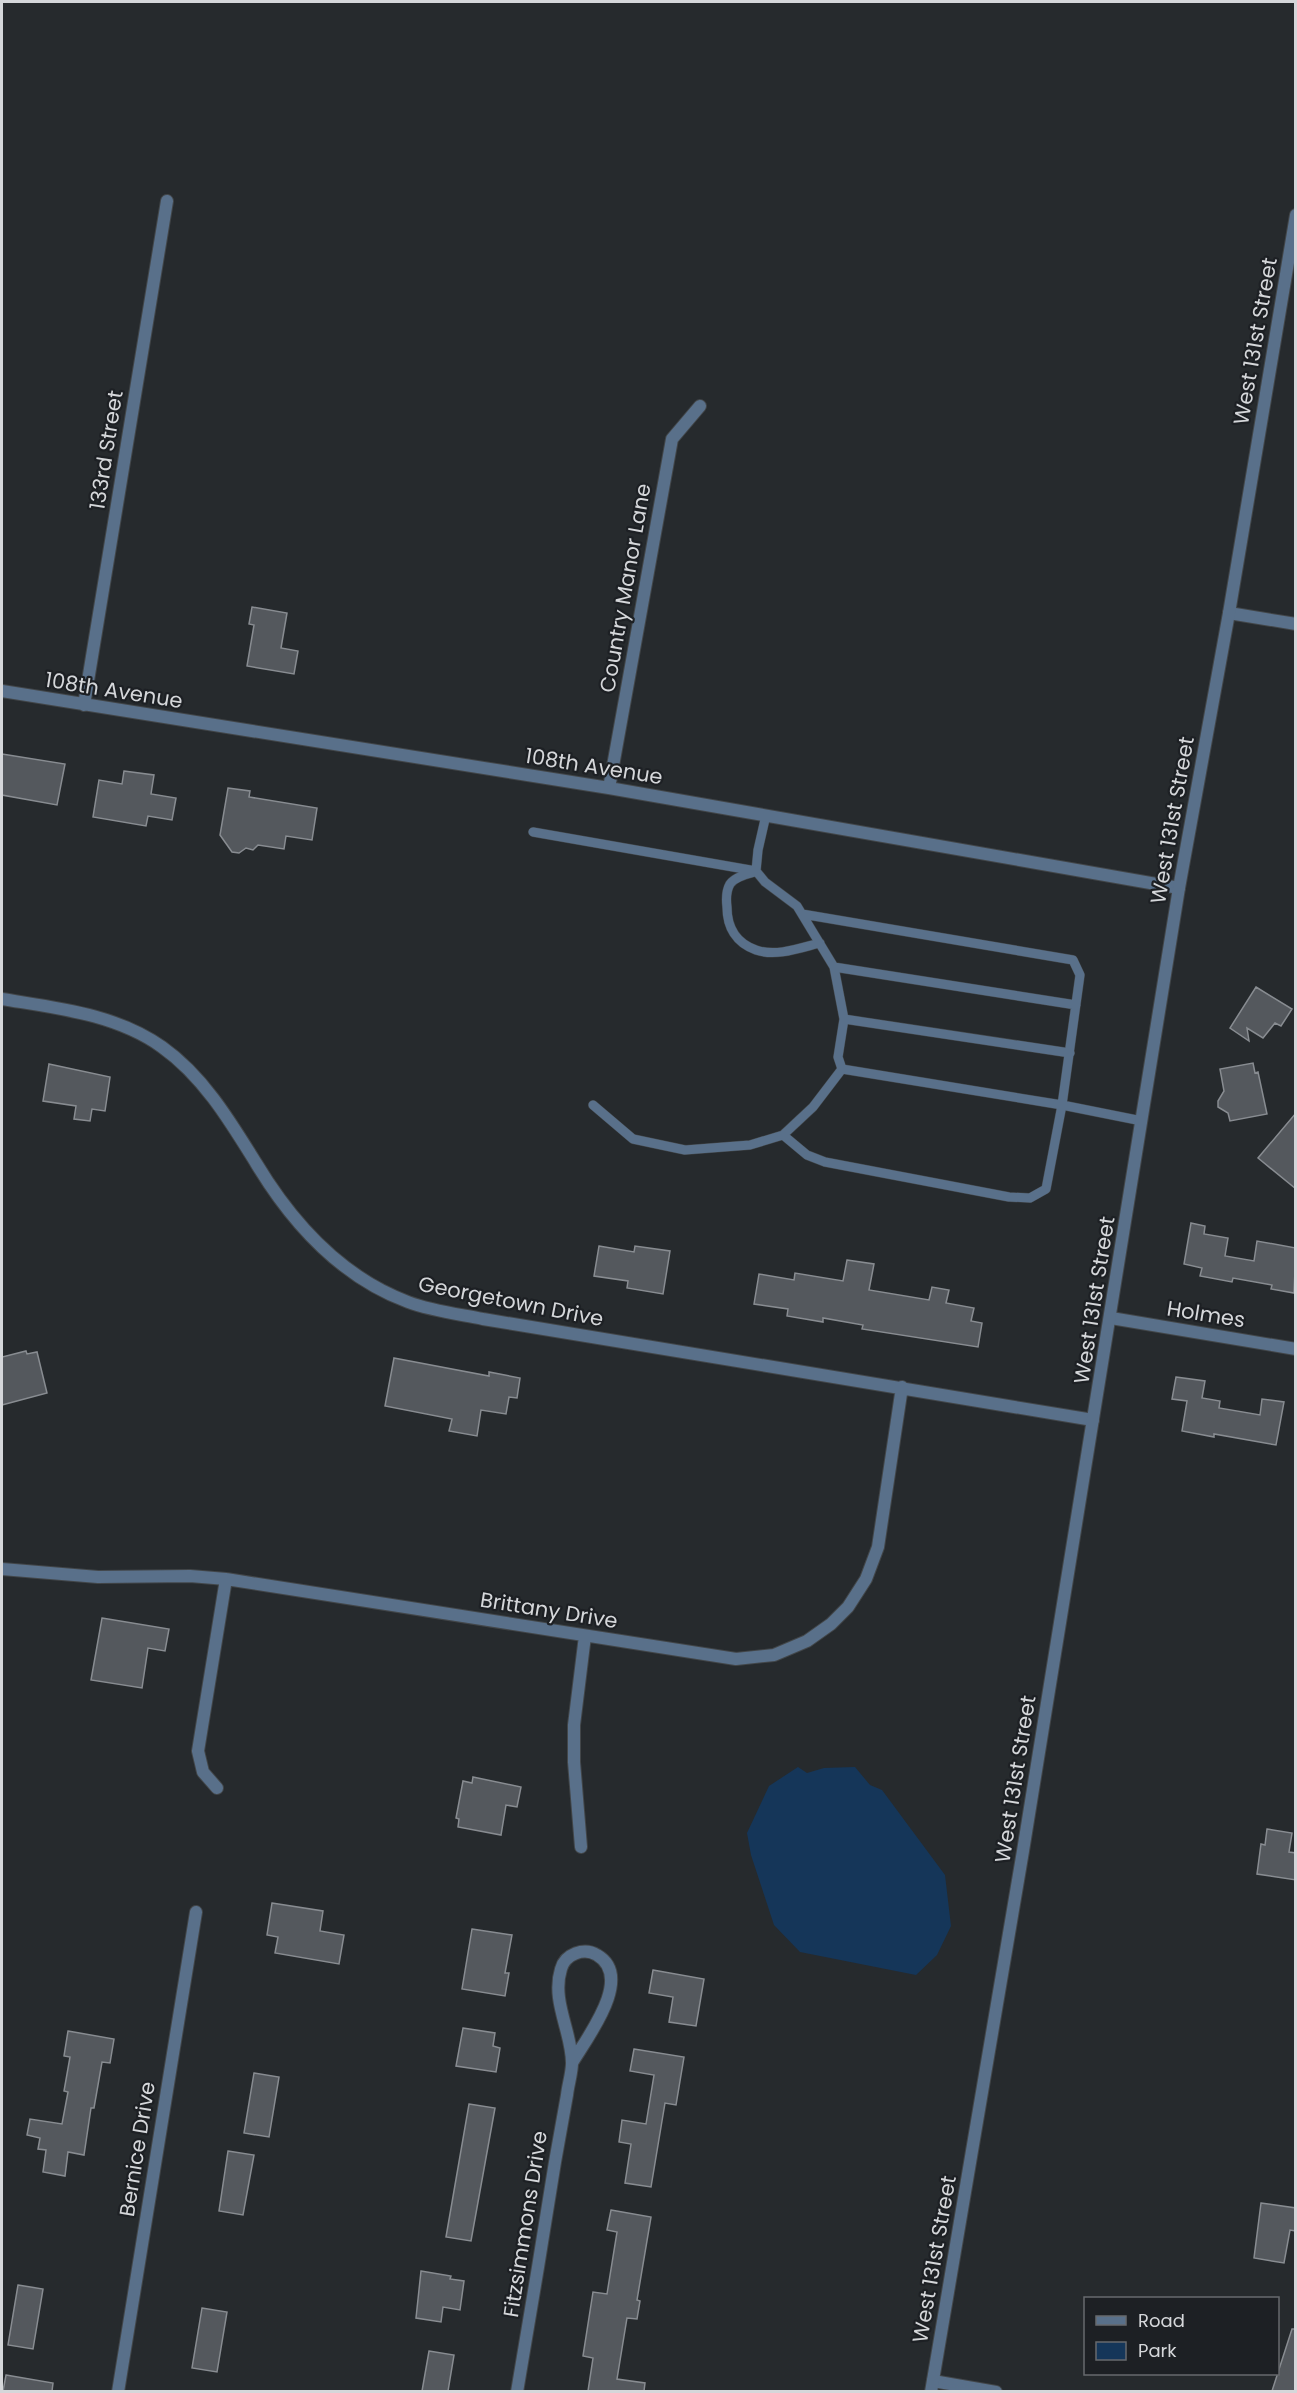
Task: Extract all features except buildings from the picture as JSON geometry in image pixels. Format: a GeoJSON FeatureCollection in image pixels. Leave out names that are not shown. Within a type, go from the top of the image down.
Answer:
{"type":"FeatureCollection","features":[{"type":"Feature","properties":{"kind":"street","name":"133rd Street"},"geometry":{"type":"LineString","coordinates":[[84,705],[166,201]]}},
{"type":"Feature","properties":{"kind":"street","name":"West 131st Street"},"geometry":{"type":"LineString","coordinates":[[932,2386],[1111,1318],[1179,888],[1229,613],[1296,215]]}},
{"type":"Feature","properties":{"kind":"street","name":"Country Manor Lane"},"geometry":{"type":"LineString","coordinates":[[609,788],[672,439],[700,406]]}},
{"type":"Feature","properties":{"kind":"street"},"geometry":{"type":"LineString","coordinates":[[1229,613],[1296,624]]}},
{"type":"Feature","properties":{"kind":"street","name":"108th Avenue"},"geometry":{"type":"LineString","coordinates":[[2,691],[609,788],[1179,888]]}},
{"type":"Feature","properties":{"kind":"street","name":"Georgetown Drive"},"geometry":{"type":"LineString","coordinates":[[2,999],[73,1011],[98,1018],[137,1033],[161,1046],[177,1058],[204,1086],[241,1138],[281,1203],[301,1227],[353,1273],[408,1302],[483,1319],[1094,1420]]}},
{"type":"Feature","properties":{"kind":"street","name":"Holmes"},"geometry":{"type":"LineString","coordinates":[[1111,1318],[1296,1348]]}},
{"type":"Feature","properties":{"kind":"street","name":"Brittany Drive"},"geometry":{"type":"LineString","coordinates":[[2,1569],[98,1578],[190,1576],[226,1579],[736,1659],[774,1655],[807,1641],[831,1624],[848,1607],[866,1579],[878,1547],[902,1387]]}},
{"type":"Feature","properties":{"kind":"street"},"geometry":{"type":"LineString","coordinates":[[217,1788],[203,1772],[198,1751],[226,1579]]}},
{"type":"Feature","properties":{"kind":"street"},"geometry":{"type":"LineString","coordinates":[[581,1847],[574,1762],[574,1725],[585,1636]]}},
{"type":"Feature","properties":{"kind":"street","name":"Bernice Drive"},"geometry":{"type":"LineString","coordinates":[[118,2391],[195,1912]]}},
{"type":"Feature","properties":{"kind":"street","name":"Fitzsimmons Drive"},"geometry":{"type":"LineString","coordinates":[[517,2391],[572,2063],[558,1991],[559,1978],[561,1967],[567,1957],[575,1953],[595,1953],[608,1967],[612,1980],[610,1994],[606,2006],[572,2063]]}},
{"type":"Feature","properties":{"kind":"street"},"geometry":{"type":"LineString","coordinates":[[932,2386],[996,2391]]}},
{"type":"Feature","properties":{"kind":"lane"},"geometry":{"type":"LineString","coordinates":[[756,871],[766,815]]}},
{"type":"Feature","properties":{"kind":"lane"},"geometry":{"type":"LineString","coordinates":[[533,832],[756,871],[765,882],[797,906],[834,967],[844,1019],[838,1057],[842,1069]]}},
{"type":"Feature","properties":{"kind":"lane"},"geometry":{"type":"LineString","coordinates":[[756,871],[731,883],[726,895],[727,923],[740,942],[757,951],[775,953],[820,943]]}},
{"type":"Feature","properties":{"kind":"lane"},"geometry":{"type":"LineString","coordinates":[[783,1135],[807,1155],[825,1162],[1009,1197],[1030,1198],[1046,1189],[1062,1105],[1080,975],[1074,960],[802,914]]}},
{"type":"Feature","properties":{"kind":"lane"},"geometry":{"type":"LineString","coordinates":[[834,967],[1076,1005]]}},
{"type":"Feature","properties":{"kind":"lane"},"geometry":{"type":"LineString","coordinates":[[844,1019],[1070,1053]]}},
{"type":"Feature","properties":{"kind":"lane"},"geometry":{"type":"LineString","coordinates":[[842,1069],[1062,1105],[1142,1121]]}},
{"type":"Feature","properties":{"kind":"lane"},"geometry":{"type":"LineString","coordinates":[[593,1105],[633,1139],[685,1150],[750,1145],[783,1135],[813,1107],[842,1069]]}},
{"type":"Feature","properties":{"kind":"green space"},"geometry":{"type":"Polygon","coordinates":[[[798,1767],[807,1773],[824,1768],[855,1767],[870,1785],[882,1790],[945,1875],[951,1926],[937,1955],[916,1975],[800,1952],[774,1925],[751,1855],[747,1833],[769,1786],[798,1767]]]}}]}
